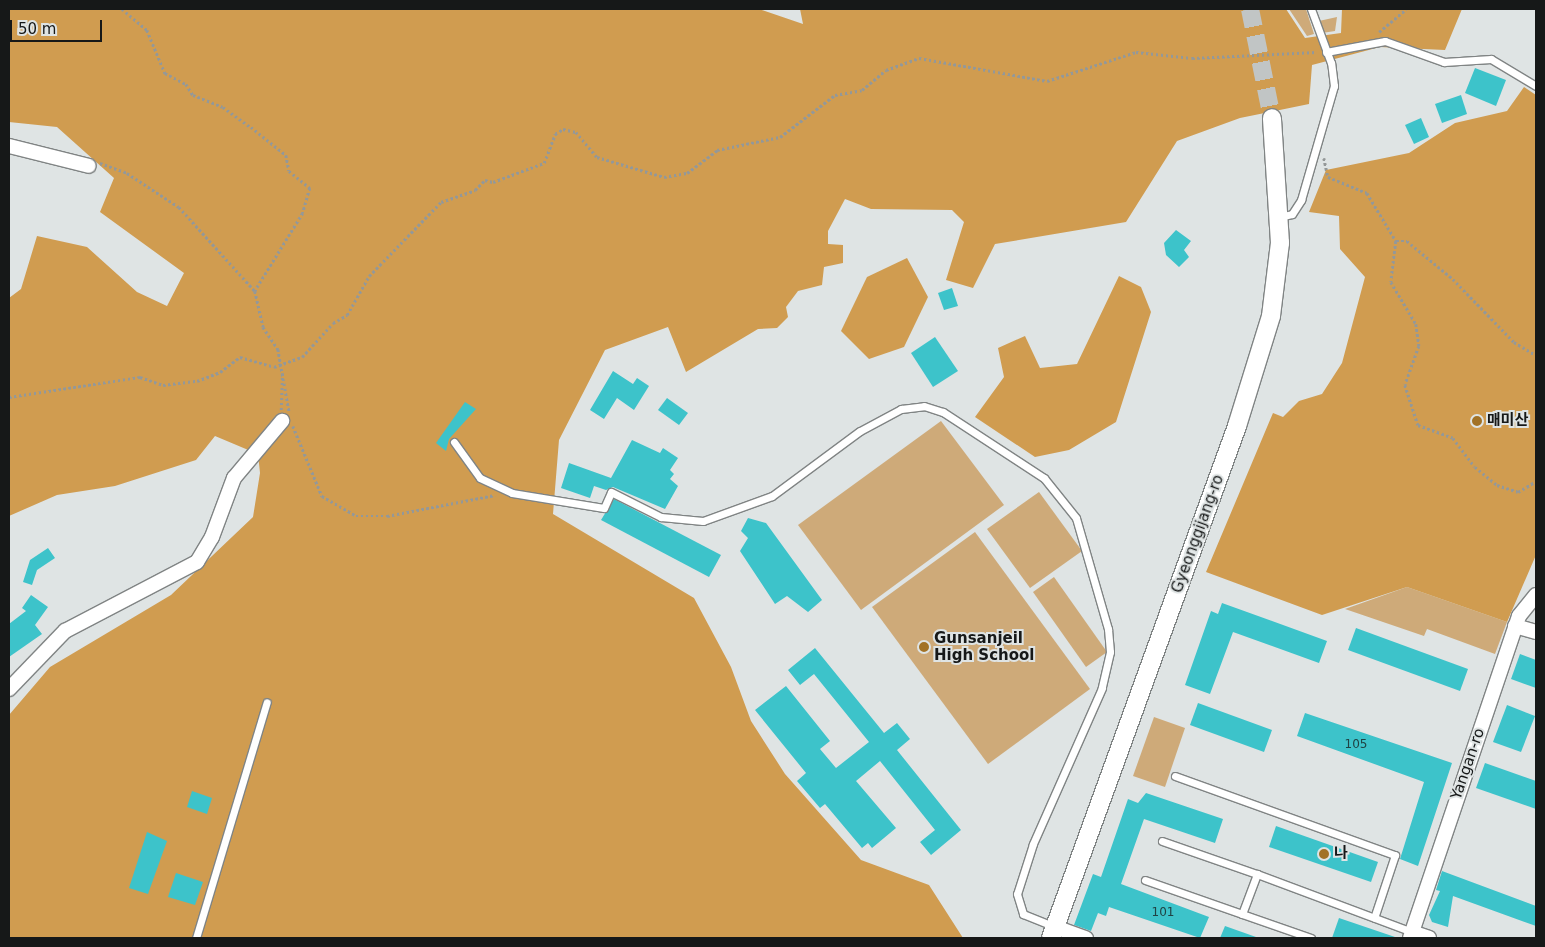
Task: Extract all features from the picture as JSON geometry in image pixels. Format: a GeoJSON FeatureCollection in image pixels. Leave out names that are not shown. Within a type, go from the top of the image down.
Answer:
{"type":"FeatureCollection","features":[{"type":"Feature","properties":{"kind":"street","name":"Gyeonggijang-ro"},"geometry":{"type":"LineString","coordinates":[[1053,933],[1237,426],[1271,316],[1279,218],[1272,118]]}},
{"type":"Feature","properties":{"kind":"street"},"geometry":{"type":"LineString","coordinates":[[9,146],[89,166]]}},
{"type":"Feature","properties":{"kind":"street"},"geometry":{"type":"LineString","coordinates":[[9,688],[65,632],[196,562],[212,537],[234,478],[287,419]]}},
{"type":"Feature","properties":{"kind":"street","name":"Yangan-ro"},"geometry":{"type":"LineString","coordinates":[[1411,935],[1515,626],[1536,595]]}},
{"type":"Feature","properties":{"kind":"street"},"geometry":{"type":"LineString","coordinates":[[1515,626],[1536,632]]}},
{"type":"Feature","properties":{"kind":"street"},"geometry":{"type":"LineString","coordinates":[[1053,933],[1086,938]]}},
{"type":"Feature","properties":{"kind":"street"},"geometry":{"type":"LineString","coordinates":[[1411,935],[1429,938]]}},
{"type":"Feature","properties":{"kind":"lane"},"geometry":{"type":"LineString","coordinates":[[1279,218],[1292,214],[1301,200],[1318,150],[1334,86],[1326,52],[1311,9]]}},
{"type":"Feature","properties":{"kind":"lane"},"geometry":{"type":"LineString","coordinates":[[1326,52],[1347,50],[1372,40],[1444,62],[1491,59],[1536,86]]}},
{"type":"Feature","properties":{"kind":"lane"},"geometry":{"type":"LineString","coordinates":[[454,442],[480,478],[512,492],[604,508],[612,492],[661,517],[718,519],[772,496],[868,426],[900,409],[924,406],[943,412],[1044,478],[1076,518],[1108,629],[1110,652],[1102,688],[1033,844],[1017,894],[1023,914],[1053,933]]}},
{"type":"Feature","properties":{"kind":"lane"},"geometry":{"type":"LineString","coordinates":[[196,938],[267,702]]}},
{"type":"Feature","properties":{"kind":"lane"},"geometry":{"type":"LineString","coordinates":[[1175,776],[1395,854],[1374,918]]}},
{"type":"Feature","properties":{"kind":"lane"},"geometry":{"type":"LineString","coordinates":[[1162,841],[1374,918],[1411,935]]}},
{"type":"Feature","properties":{"kind":"lane"},"geometry":{"type":"LineString","coordinates":[[1242,914],[1257,874]]}},
{"type":"Feature","properties":{"kind":"lane"},"geometry":{"type":"LineString","coordinates":[[1145,880],[1311,938]]}},
{"type":"Feature","properties":{"kind":"path"},"geometry":{"type":"LineString","coordinates":[[122,9],[147,30],[165,74],[251,127],[286,155],[290,171],[310,188],[303,213],[255,291]]}},
{"type":"Feature","properties":{"kind":"path"},"geometry":{"type":"LineString","coordinates":[[1372,40],[1406,9]]}},
{"type":"Feature","properties":{"kind":"path"},"geometry":{"type":"LineString","coordinates":[[9,397],[140,377],[163,385],[197,381],[220,372],[240,357],[265,366],[282,364],[302,357],[333,323],[347,316],[369,276],[441,202],[475,190],[485,180],[493,182],[544,164],[555,134],[563,129],[588,142],[597,157],[664,177],[687,173],[717,150],[780,137],[835,95],[862,90],[886,70],[919,58],[1047,82],[1136,52],[1192,58],[1326,52]]}},
{"type":"Feature","properties":{"kind":"path"},"geometry":{"type":"LineString","coordinates":[[1318,150],[1324,153],[1328,177],[1367,193],[1396,241],[1391,282],[1416,324],[1418,346],[1405,385],[1418,425],[1454,438],[1475,467],[1497,484],[1518,492],[1536,481]]}},
{"type":"Feature","properties":{"kind":"path"},"geometry":{"type":"LineString","coordinates":[[89,166],[98,162],[127,173],[179,207],[255,291],[263,327],[276,342],[282,364],[287,419],[322,496],[356,516],[388,516],[512,492]]}},
{"type":"Feature","properties":{"kind":"path"},"geometry":{"type":"LineString","coordinates":[[1396,241],[1407,241],[1453,279],[1514,342],[1536,355]]}},
{"type":"Feature","properties":{"kind":"path"},"geometry":{"type":"LineString","coordinates":[[282,364],[287,419]]}},
{"type":"Feature","properties":{"kind":"shaded area"},"geometry":{"type":"Polygon","coordinates":[[[9,9],[759,9],[803,24],[800,9],[1286,9],[1305,38],[1341,33],[1342,9],[1462,9],[1445,50],[1380,47],[1312,65],[1309,104],[1240,118],[1177,141],[1126,222],[995,244],[973,288],[946,280],[964,222],[952,210],[871,209],[845,199],[828,231],[828,244],[843,245],[843,263],[824,267],[822,285],[798,291],[786,307],[788,317],[777,328],[758,329],[686,372],[668,327],[605,350],[559,440],[553,514],[694,598],[731,667],[751,721],[785,774],[861,860],[929,885],[963,938],[9,938],[9,715],[50,667],[171,595],[253,517],[260,473],[258,454],[215,436],[196,460],[115,486],[57,495],[9,516],[9,298],[21,289],[37,236],[87,247],[137,292],[167,306],[184,273],[100,212],[114,178],[57,127],[9,122],[9,9]]]}},
{"type":"Feature","properties":{"kind":"shaded area"},"geometry":{"type":"Polygon","coordinates":[[[1289,9],[1306,9],[1314,34],[1307,36],[1289,9]]]}},
{"type":"Feature","properties":{"kind":"shaded area"},"geometry":{"type":"Polygon","coordinates":[[[1337,17],[1335,31],[1322,33],[1319,21],[1337,17]]]}},
{"type":"Feature","properties":{"kind":"shaded area"},"geometry":{"type":"Polygon","coordinates":[[[1524,87],[1536,95],[1536,555],[1507,622],[1407,587],[1322,615],[1206,572],[1273,413],[1283,417],[1299,401],[1322,394],[1342,363],[1365,277],[1340,249],[1339,216],[1309,212],[1326,170],[1409,153],[1455,123],[1507,111],[1524,87]]]}},
{"type":"Feature","properties":{"kind":"shaded area"},"geometry":{"type":"Polygon","coordinates":[[[907,258],[928,297],[904,347],[869,359],[841,331],[867,277],[907,258]]]}},
{"type":"Feature","properties":{"kind":"shaded area"},"geometry":{"type":"Polygon","coordinates":[[[1119,276],[1141,287],[1151,312],[1116,422],[1069,450],[1035,457],[975,417],[1004,377],[998,348],[1025,336],[1040,368],[1077,364],[1119,276]]]}},
{"type":"Feature","properties":{"kind":"shaded area"},"geometry":{"type":"Polygon","coordinates":[[[941,421],[1004,505],[861,610],[798,525],[941,421]]]}},
{"type":"Feature","properties":{"kind":"shaded area"},"geometry":{"type":"Polygon","coordinates":[[[1039,492],[1082,551],[1030,588],[987,529],[1039,492]]]}},
{"type":"Feature","properties":{"kind":"shaded area"},"geometry":{"type":"Polygon","coordinates":[[[975,532],[1090,689],[988,764],[872,607],[975,532]]]}},
{"type":"Feature","properties":{"kind":"shaded area"},"geometry":{"type":"Polygon","coordinates":[[[1054,577],[1107,652],[1086,667],[1033,592],[1054,577]]]}},
{"type":"Feature","properties":{"kind":"shaded area"},"geometry":{"type":"Polygon","coordinates":[[[1407,587],[1507,622],[1495,654],[1427,629],[1424,636],[1345,609],[1407,587]]]}},
{"type":"Feature","properties":{"kind":"shaded area"},"geometry":{"type":"Polygon","coordinates":[[[1154,717],[1185,728],[1165,787],[1133,776],[1154,717]]]}},
{"type":"Feature","properties":{"kind":"building"},"geometry":{"type":"Polygon","coordinates":[[[1475,68],[1506,80],[1496,106],[1465,93],[1475,68]]]}},
{"type":"Feature","properties":{"kind":"building"},"geometry":{"type":"Polygon","coordinates":[[[1461,95],[1467,114],[1442,123],[1435,104],[1461,95]]]}},
{"type":"Feature","properties":{"kind":"building"},"geometry":{"type":"Polygon","coordinates":[[[1421,118],[1429,137],[1414,144],[1405,125],[1421,118]]]}},
{"type":"Feature","properties":{"kind":"building"},"geometry":{"type":"Polygon","coordinates":[[[1176,230],[1191,241],[1184,250],[1189,257],[1179,267],[1166,255],[1164,243],[1176,230]]]}},
{"type":"Feature","properties":{"kind":"building"},"geometry":{"type":"Polygon","coordinates":[[[952,288],[958,306],[944,310],[938,293],[952,288]]]}},
{"type":"Feature","properties":{"kind":"building"},"geometry":{"type":"Polygon","coordinates":[[[935,337],[958,371],[933,387],[911,353],[935,337]]]}},
{"type":"Feature","properties":{"kind":"building"},"geometry":{"type":"Polygon","coordinates":[[[613,371],[633,384],[637,378],[649,386],[634,410],[617,398],[604,419],[590,410],[613,371]]]}},
{"type":"Feature","properties":{"kind":"building"},"geometry":{"type":"Polygon","coordinates":[[[667,398],[688,413],[679,425],[658,410],[667,398]]]}},
{"type":"Feature","properties":{"kind":"building"},"geometry":{"type":"Polygon","coordinates":[[[465,402],[476,409],[449,439],[446,451],[436,443],[465,402]]]}},
{"type":"Feature","properties":{"kind":"building"},"geometry":{"type":"Polygon","coordinates":[[[632,440],[660,453],[663,448],[678,458],[670,470],[674,474],[670,479],[678,486],[665,509],[613,487],[606,490],[594,486],[590,498],[561,488],[569,463],[611,478],[632,440]]]}},
{"type":"Feature","properties":{"kind":"building"},"geometry":{"type":"Polygon","coordinates":[[[614,499],[721,555],[709,577],[601,520],[614,499]]]}},
{"type":"Feature","properties":{"kind":"building"},"geometry":{"type":"Polygon","coordinates":[[[748,518],[766,523],[822,600],[808,612],[787,596],[775,604],[740,551],[748,538],[741,531],[748,518]]]}},
{"type":"Feature","properties":{"kind":"building"},"geometry":{"type":"Polygon","coordinates":[[[48,548],[55,558],[37,570],[32,585],[23,582],[30,560],[48,548]]]}},
{"type":"Feature","properties":{"kind":"building"},"geometry":{"type":"Polygon","coordinates":[[[31,595],[48,607],[35,625],[42,634],[9,657],[9,624],[26,611],[22,608],[31,595]]]}},
{"type":"Feature","properties":{"kind":"building"},"geometry":{"type":"Polygon","coordinates":[[[1222,603],[1327,641],[1319,663],[1233,632],[1210,694],[1185,685],[1211,611],[1218,614],[1222,603]]]}},
{"type":"Feature","properties":{"kind":"building"},"geometry":{"type":"Polygon","coordinates":[[[1356,628],[1468,669],[1460,691],[1348,650],[1356,628]]]}},
{"type":"Feature","properties":{"kind":"building"},"geometry":{"type":"Polygon","coordinates":[[[815,648],[884,733],[897,723],[910,739],[897,750],[961,830],[931,855],[920,842],[935,830],[880,761],[856,781],[896,828],[872,848],[868,843],[862,848],[825,804],[820,808],[797,781],[806,773],[755,710],[786,686],[830,741],[820,749],[836,768],[869,742],[814,674],[800,685],[788,670],[815,648]]]}},
{"type":"Feature","properties":{"kind":"building"},"geometry":{"type":"Polygon","coordinates":[[[1520,654],[1536,660],[1536,688],[1511,679],[1520,654]]]}},
{"type":"Feature","properties":{"kind":"building"},"geometry":{"type":"Polygon","coordinates":[[[1198,703],[1272,730],[1264,752],[1190,725],[1198,703]]]}},
{"type":"Feature","properties":{"kind":"building"},"geometry":{"type":"Polygon","coordinates":[[[1507,705],[1535,716],[1521,752],[1493,742],[1507,705]]]}},
{"type":"Feature","properties":{"kind":"building"},"geometry":{"type":"Polygon","coordinates":[[[1305,713],[1452,763],[1418,866],[1400,859],[1424,782],[1297,736],[1305,713]]]}},
{"type":"Feature","properties":{"kind":"building"},"geometry":{"type":"Polygon","coordinates":[[[1485,763],[1536,781],[1536,809],[1476,788],[1485,763]]]}},
{"type":"Feature","properties":{"kind":"building"},"geometry":{"type":"Polygon","coordinates":[[[192,791],[212,798],[207,814],[187,807],[192,791]]]}},
{"type":"Feature","properties":{"kind":"building"},"geometry":{"type":"Polygon","coordinates":[[[1146,793],[1223,819],[1215,843],[1144,819],[1121,884],[1209,917],[1200,938],[1109,907],[1106,916],[1098,913],[1091,931],[1074,925],[1093,874],[1101,877],[1128,799],[1138,803],[1146,793]]]}},
{"type":"Feature","properties":{"kind":"building","name":"나"},"geometry":{"type":"Polygon","coordinates":[[[1276,826],[1378,862],[1371,882],[1269,847],[1276,826]]]}},
{"type":"Feature","properties":{"kind":"building"},"geometry":{"type":"Polygon","coordinates":[[[147,832],[167,841],[148,894],[129,888],[147,832]]]}},
{"type":"Feature","properties":{"kind":"building"},"geometry":{"type":"Polygon","coordinates":[[[1442,871],[1536,906],[1536,926],[1453,896],[1448,927],[1432,922],[1429,915],[1440,891],[1436,890],[1442,871]]]}},
{"type":"Feature","properties":{"kind":"building"},"geometry":{"type":"Polygon","coordinates":[[[176,873],[203,882],[195,905],[168,897],[176,873]]]}},
{"type":"Feature","properties":{"kind":"building"},"geometry":{"type":"Polygon","coordinates":[[[1339,918],[1395,937],[1332,938],[1339,918]]]}},
{"type":"Feature","properties":{"kind":"building"},"geometry":{"type":"Polygon","coordinates":[[[1225,926],[1256,937],[1256,938],[1220,938],[1225,926]]]}},
{"type":"Feature","properties":{"kind":"tunnel"},"geometry":{"type":"LineString","coordinates":[[1250,9],[1272,118]]}},
{"type":"Feature","properties":{"kind":"place","name":"매미산"},"geometry":{"type":"Point","coordinates":[1477,421]}},
{"type":"Feature","properties":{"kind":"place","name":"Gunsanjeil High School"},"geometry":{"type":"Point","coordinates":[924,647]}},
{"type":"Feature","properties":{"kind":"place","name":"나"},"geometry":{"type":"Point","coordinates":[1324,854]}}]}
